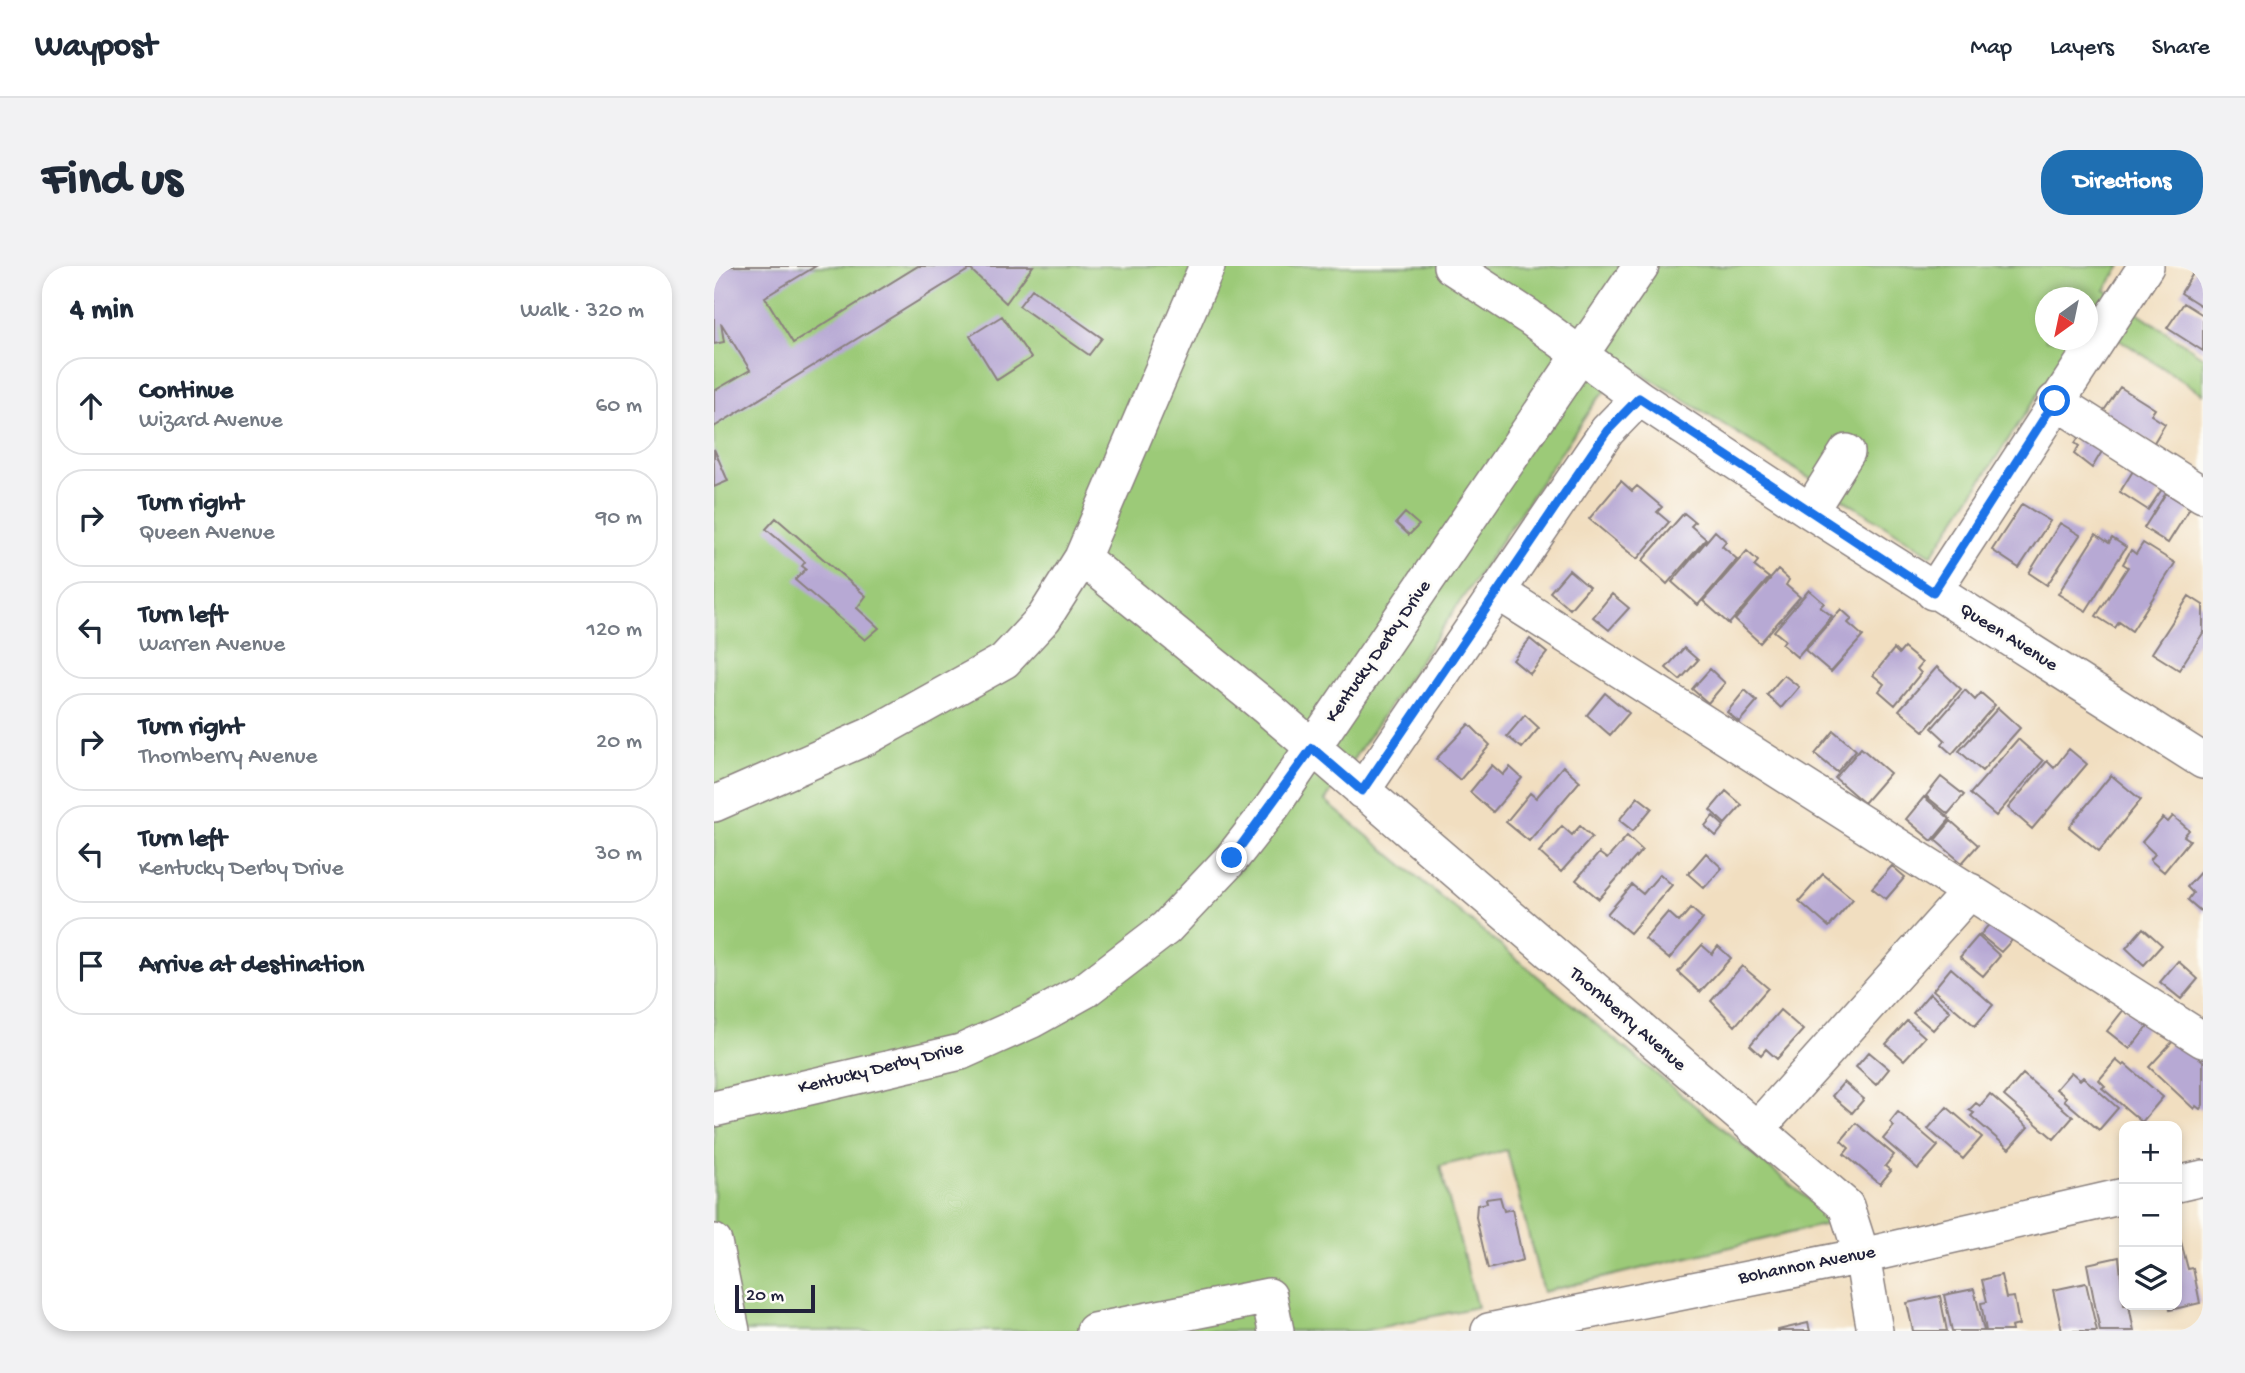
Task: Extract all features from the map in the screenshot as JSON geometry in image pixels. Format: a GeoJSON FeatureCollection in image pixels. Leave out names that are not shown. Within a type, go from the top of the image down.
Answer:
{"type":"FeatureCollection","features":[{"type":"Feature","properties":{"kind":"street"},"geometry":{"type":"LineString","coordinates":[[714,804],[869,736],[1004,661],[1044,618],[1082,558],[1207,266]]}},
{"type":"Feature","properties":{"kind":"street","name":"Queen Avenue"},"geometry":{"type":"LineString","coordinates":[[1451,266],[1529,317],[1639,398],[1933,592],[2203,761]]}},
{"type":"Feature","properties":{"kind":"street","name":"Kentucky Derby Drive"},"geometry":{"type":"LineString","coordinates":[[714,1109],[961,1052],[1032,1020],[1084,991],[1133,957],[1197,898],[1272,807],[1641,266]]}},
{"type":"Feature","properties":{"kind":"street"},"geometry":{"type":"LineString","coordinates":[[1933,592],[2055,401],[2146,266]]}},
{"type":"Feature","properties":{"kind":"street"},"geometry":{"type":"LineString","coordinates":[[1362,791],[1607,431],[1639,398]]}},
{"type":"Feature","properties":{"kind":"street"},"geometry":{"type":"LineString","coordinates":[[2055,401],[2203,495]]}},
{"type":"Feature","properties":{"kind":"street"},"geometry":{"type":"LineString","coordinates":[[1810,511],[1847,452]]}},
{"type":"Feature","properties":{"kind":"street","name":"Thornberry Avenue"},"geometry":{"type":"LineString","coordinates":[[1082,558],[1312,748],[1846,1206],[1862,1256],[1875,1331]]}},
{"type":"Feature","properties":{"kind":"street"},"geometry":{"type":"LineString","coordinates":[[1498,592],[2203,1041]]}},
{"type":"Feature","properties":{"kind":"street"},"geometry":{"type":"LineString","coordinates":[[1756,1130],[1970,891]]}},
{"type":"Feature","properties":{"kind":"street"},"geometry":{"type":"LineString","coordinates":[[2182,1183],[2203,1178]]}},
{"type":"Feature","properties":{"kind":"street","name":"Bohannon Avenue"},"geometry":{"type":"LineString","coordinates":[[1489,1331],[1862,1256],[2119,1197]]}},
{"type":"Feature","properties":{"kind":"street"},"geometry":{"type":"LineString","coordinates":[[714,1242],[732,1331]]}},
{"type":"Feature","properties":{"kind":"street"},"geometry":{"type":"LineString","coordinates":[[1094,1331],[1269,1296],[1276,1331]]}},
{"type":"Feature","properties":{"kind":"green space"},"geometry":{"type":"Polygon","coordinates":[[[714,266],[2121,266],[2105,290],[2203,357],[2203,394],[2098,326],[2098,287],[2035,287],[2035,350],[2067,350],[1932,555],[1630,366],[1596,401],[1325,801],[1836,1222],[1543,1292],[1507,1150],[1440,1166],[1477,1307],[1363,1331],[714,1331],[714,266]]]}},
{"type":"Feature","properties":{"kind":"building"},"geometry":{"type":"Polygon","coordinates":[[[714,266],[816,266],[765,297],[793,343],[918,266],[1033,266],[1006,303],[970,269],[714,427],[714,391],[750,370],[721,323],[724,342],[714,344],[714,266]]]}},
{"type":"Feature","properties":{"kind":"building"},"geometry":{"type":"Polygon","coordinates":[[[2197,267],[2203,271],[2203,307],[2181,293],[2197,267]]]}},
{"type":"Feature","properties":{"kind":"building"},"geometry":{"type":"Polygon","coordinates":[[[1032,289],[1102,338],[1089,355],[1019,306],[1032,289]]]}},
{"type":"Feature","properties":{"kind":"building"},"geometry":{"type":"Polygon","coordinates":[[[2184,303],[2203,315],[2203,351],[2167,328],[2184,303]]]}},
{"type":"Feature","properties":{"kind":"building"},"geometry":{"type":"Polygon","coordinates":[[[1002,316],[1031,358],[997,380],[970,336],[1002,316]]]}},
{"type":"Feature","properties":{"kind":"building"},"geometry":{"type":"Polygon","coordinates":[[[2120,387],[2155,409],[2151,415],[2165,424],[2153,444],[2103,412],[2120,387]]]}},
{"type":"Feature","properties":{"kind":"building"},"geometry":{"type":"Polygon","coordinates":[[[2084,429],[2107,443],[2092,468],[2074,454],[2079,446],[2075,443],[2084,429]]]}},
{"type":"Feature","properties":{"kind":"building"},"geometry":{"type":"Polygon","coordinates":[[[714,449],[728,481],[714,487],[714,449]]]}},
{"type":"Feature","properties":{"kind":"building"},"geometry":{"type":"Polygon","coordinates":[[[2133,471],[2162,489],[2148,510],[2120,492],[2133,471]]]}},
{"type":"Feature","properties":{"kind":"building"},"geometry":{"type":"Polygon","coordinates":[[[1621,481],[1632,491],[1637,486],[1662,507],[1657,512],[1669,522],[1637,559],[1589,519],[1621,481]]]}},
{"type":"Feature","properties":{"kind":"building"},"geometry":{"type":"Polygon","coordinates":[[[2166,493],[2190,508],[2168,543],[2144,528],[2166,493]]]}},
{"type":"Feature","properties":{"kind":"building"},"geometry":{"type":"Polygon","coordinates":[[[2022,504],[2050,521],[2019,568],[1992,550],[2022,504]]]}},
{"type":"Feature","properties":{"kind":"building"},"geometry":{"type":"Polygon","coordinates":[[[1405,513],[1419,525],[1409,535],[1396,523],[1405,513]]]}},
{"type":"Feature","properties":{"kind":"building"},"geometry":{"type":"Polygon","coordinates":[[[1684,513],[1695,522],[1691,526],[1706,539],[1667,584],[1642,561],[1684,513]]]}},
{"type":"Feature","properties":{"kind":"building"},"geometry":{"type":"Polygon","coordinates":[[[776,518],[866,596],[857,608],[879,628],[865,640],[795,580],[806,569],[802,566],[805,562],[766,529],[776,518]]]}},
{"type":"Feature","properties":{"kind":"building"},"geometry":{"type":"Polygon","coordinates":[[[2060,523],[2080,535],[2047,585],[2029,573],[2060,523]]]}},
{"type":"Feature","properties":{"kind":"building"},"geometry":{"type":"Polygon","coordinates":[[[1715,531],[1726,541],[1722,546],[1737,559],[1698,605],[1672,582],[1715,531]]]}},
{"type":"Feature","properties":{"kind":"building"},"geometry":{"type":"Polygon","coordinates":[[[2096,534],[2109,543],[2112,538],[2126,547],[2086,611],[2058,594],[2096,534]]]}},
{"type":"Feature","properties":{"kind":"building"},"geometry":{"type":"Polygon","coordinates":[[[2143,543],[2175,563],[2132,631],[2119,622],[2115,628],[2096,616],[2128,567],[2123,564],[2131,550],[2136,554],[2143,543]]]}},
{"type":"Feature","properties":{"kind":"building"},"geometry":{"type":"Polygon","coordinates":[[[1747,551],[1758,561],[1754,566],[1769,578],[1729,624],[1703,601],[1747,551]]]}},
{"type":"Feature","properties":{"kind":"building"},"geometry":{"type":"Polygon","coordinates":[[[1569,570],[1589,587],[1570,609],[1550,592],[1569,570]]]}},
{"type":"Feature","properties":{"kind":"building"},"geometry":{"type":"Polygon","coordinates":[[[1778,570],[1789,580],[1786,585],[1800,597],[1760,643],[1735,620],[1778,570]]]}},
{"type":"Feature","properties":{"kind":"building"},"geometry":{"type":"Polygon","coordinates":[[[1809,590],[1824,603],[1820,607],[1832,616],[1797,657],[1782,644],[1785,640],[1774,631],[1809,590]]]}},
{"type":"Feature","properties":{"kind":"building"},"geometry":{"type":"Polygon","coordinates":[[[1612,594],[1629,608],[1609,630],[1593,617],[1612,594]]]}},
{"type":"Feature","properties":{"kind":"building"},"geometry":{"type":"Polygon","coordinates":[[[2189,596],[2203,605],[2203,633],[2179,670],[2152,653],[2189,596]]]}},
{"type":"Feature","properties":{"kind":"building"},"geometry":{"type":"Polygon","coordinates":[[[1841,609],[1852,619],[1848,623],[1863,636],[1831,672],[1805,650],[1841,609]]]}},
{"type":"Feature","properties":{"kind":"building"},"geometry":{"type":"Polygon","coordinates":[[[1530,639],[1547,653],[1530,674],[1513,660],[1530,639]]]}},
{"type":"Feature","properties":{"kind":"building"},"geometry":{"type":"Polygon","coordinates":[[[1684,648],[1698,660],[1680,680],[1666,668],[1684,648]]]}},
{"type":"Feature","properties":{"kind":"building"},"geometry":{"type":"Polygon","coordinates":[[[1904,648],[1922,663],[1917,669],[1921,673],[1895,705],[1879,691],[1884,684],[1873,675],[1894,649],[1899,654],[1904,648]]]}},
{"type":"Feature","properties":{"kind":"building"},"geometry":{"type":"Polygon","coordinates":[[[1937,667],[1961,689],[1924,731],[1899,710],[1937,667]]]}},
{"type":"Feature","properties":{"kind":"building"},"geometry":{"type":"Polygon","coordinates":[[[1710,669],[1725,683],[1708,703],[1692,689],[1710,669]]]}},
{"type":"Feature","properties":{"kind":"building"},"geometry":{"type":"Polygon","coordinates":[[[1784,675],[1799,687],[1781,708],[1767,695],[1784,675]]]}},
{"type":"Feature","properties":{"kind":"building"},"geometry":{"type":"Polygon","coordinates":[[[1745,690],[1757,701],[1739,722],[1727,712],[1745,690]]]}},
{"type":"Feature","properties":{"kind":"building"},"geometry":{"type":"Polygon","coordinates":[[[1965,690],[1975,700],[1981,693],[1995,705],[1952,754],[1942,745],[1945,740],[1932,728],[1965,690]]]}},
{"type":"Feature","properties":{"kind":"building"},"geometry":{"type":"Polygon","coordinates":[[[1605,693],[1629,713],[1610,735],[1587,715],[1605,693]]]}},
{"type":"Feature","properties":{"kind":"building"},"geometry":{"type":"Polygon","coordinates":[[[1998,708],[2020,728],[1982,771],[1959,751],[1998,708]]]}},
{"type":"Feature","properties":{"kind":"building"},"geometry":{"type":"Polygon","coordinates":[[[1525,715],[1539,728],[1522,748],[1507,736],[1525,715]]]}},
{"type":"Feature","properties":{"kind":"building"},"geometry":{"type":"Polygon","coordinates":[[[1469,724],[1490,745],[1460,780],[1436,759],[1469,724]]]}},
{"type":"Feature","properties":{"kind":"building"},"geometry":{"type":"Polygon","coordinates":[[[1834,731],[1856,750],[1837,772],[1815,754],[1834,731]]]}},
{"type":"Feature","properties":{"kind":"building"},"geometry":{"type":"Polygon","coordinates":[[[2018,739],[2043,761],[1996,816],[1970,794],[2018,739]]]}},
{"type":"Feature","properties":{"kind":"building"},"geometry":{"type":"Polygon","coordinates":[[[1861,748],[1890,773],[1864,803],[1835,778],[1861,748]]]}},
{"type":"Feature","properties":{"kind":"building"},"geometry":{"type":"Polygon","coordinates":[[[2069,749],[2087,764],[2032,829],[2008,808],[2047,761],[2054,768],[2069,749]]]}},
{"type":"Feature","properties":{"kind":"building"},"geometry":{"type":"Polygon","coordinates":[[[1492,765],[1503,775],[1510,767],[1522,778],[1493,812],[1470,792],[1492,765]]]}},
{"type":"Feature","properties":{"kind":"building"},"geometry":{"type":"Polygon","coordinates":[[[1563,766],[1580,781],[1529,841],[1506,822],[1530,793],[1536,798],[1563,766]]]}},
{"type":"Feature","properties":{"kind":"building"},"geometry":{"type":"Polygon","coordinates":[[[2111,775],[2141,800],[2099,851],[2069,827],[2111,775]]]}},
{"type":"Feature","properties":{"kind":"building"},"geometry":{"type":"Polygon","coordinates":[[[1941,777],[1964,795],[1948,814],[1926,796],[1941,777]]]}},
{"type":"Feature","properties":{"kind":"building"},"geometry":{"type":"Polygon","coordinates":[[[1726,791],[1742,805],[1725,824],[1710,810],[1726,791]]]}},
{"type":"Feature","properties":{"kind":"building"},"geometry":{"type":"Polygon","coordinates":[[[1638,797],[1652,808],[1633,831],[1619,820],[1638,797]]]}},
{"type":"Feature","properties":{"kind":"building"},"geometry":{"type":"Polygon","coordinates":[[[1924,797],[1950,819],[1932,841],[1906,819],[1924,797]]]}},
{"type":"Feature","properties":{"kind":"building"},"geometry":{"type":"Polygon","coordinates":[[[1713,816],[1724,826],[1716,836],[1705,826],[1713,816]]]}},
{"type":"Feature","properties":{"kind":"building"},"geometry":{"type":"Polygon","coordinates":[[[2173,816],[2189,830],[2184,836],[2190,840],[2164,872],[2150,860],[2155,854],[2142,842],[2163,818],[2168,822],[2173,816]]]}},
{"type":"Feature","properties":{"kind":"building"},"geometry":{"type":"Polygon","coordinates":[[[1951,821],[1978,845],[1962,863],[1935,840],[1951,821]]]}},
{"type":"Feature","properties":{"kind":"building"},"geometry":{"type":"Polygon","coordinates":[[[1562,826],[1572,835],[1580,826],[1592,837],[1561,872],[1539,852],[1562,826]]]}},
{"type":"Feature","properties":{"kind":"building"},"geometry":{"type":"Polygon","coordinates":[[[1627,836],[1642,850],[1599,899],[1576,880],[1599,853],[1607,859],[1627,836]]]}},
{"type":"Feature","properties":{"kind":"building"},"geometry":{"type":"Polygon","coordinates":[[[1706,853],[1722,868],[1704,888],[1688,874],[1706,853]]]}},
{"type":"Feature","properties":{"kind":"building"},"geometry":{"type":"Polygon","coordinates":[[[1892,866],[1905,877],[1886,899],[1872,888],[1892,866]]]}},
{"type":"Feature","properties":{"kind":"building"},"geometry":{"type":"Polygon","coordinates":[[[2203,869],[2203,913],[2188,900],[2193,893],[2187,887],[2203,869]]]}},
{"type":"Feature","properties":{"kind":"building"},"geometry":{"type":"Polygon","coordinates":[[[1660,874],[1672,885],[1630,933],[1607,914],[1632,885],[1643,894],[1660,874]]]}},
{"type":"Feature","properties":{"kind":"building"},"geometry":{"type":"Polygon","coordinates":[[[1823,874],[1853,899],[1829,927],[1799,901],[1823,874]]]}},
{"type":"Feature","properties":{"kind":"building"},"geometry":{"type":"Polygon","coordinates":[[[1691,908],[1703,919],[1669,959],[1645,939],[1668,912],[1679,922],[1691,908]]]}},
{"type":"Feature","properties":{"kind":"building"},"geometry":{"type":"Polygon","coordinates":[[[1992,921],[2013,939],[2001,952],[1980,935],[1992,921]]]}},
{"type":"Feature","properties":{"kind":"building"},"geometry":{"type":"Polygon","coordinates":[[[2143,928],[2162,945],[2144,965],[2126,948],[2143,928]]]}},
{"type":"Feature","properties":{"kind":"building"},"geometry":{"type":"Polygon","coordinates":[[[1978,936],[2000,956],[1983,976],[1960,957],[1978,936]]]}},
{"type":"Feature","properties":{"kind":"building"},"geometry":{"type":"Polygon","coordinates":[[[1702,945],[1712,954],[1718,946],[1731,958],[1700,992],[1678,972],[1702,945]]]}},
{"type":"Feature","properties":{"kind":"building"},"geometry":{"type":"Polygon","coordinates":[[[2178,961],[2198,979],[2181,999],[2160,982],[2178,961]]]}},
{"type":"Feature","properties":{"kind":"building"},"geometry":{"type":"Polygon","coordinates":[[[1742,966],[1768,988],[1735,1026],[1711,1001],[1742,966]]]}},
{"type":"Feature","properties":{"kind":"building"},"geometry":{"type":"Polygon","coordinates":[[[1951,968],[1993,1005],[1975,1026],[1933,990],[1951,968]]]}},
{"type":"Feature","properties":{"kind":"building"},"geometry":{"type":"Polygon","coordinates":[[[1930,993],[1950,1011],[1933,1030],[1913,1013],[1930,993]]]}},
{"type":"Feature","properties":{"kind":"building"},"geometry":{"type":"Polygon","coordinates":[[[2125,1008],[2148,1026],[2130,1049],[2107,1031],[2125,1008]]]}},
{"type":"Feature","properties":{"kind":"building"},"geometry":{"type":"Polygon","coordinates":[[[1780,1010],[1803,1030],[1777,1059],[1766,1049],[1761,1055],[1750,1045],[1780,1010]]]}},
{"type":"Feature","properties":{"kind":"building"},"geometry":{"type":"Polygon","coordinates":[[[1907,1021],[1925,1037],[1904,1060],[1886,1044],[1907,1021]]]}},
{"type":"Feature","properties":{"kind":"building"},"geometry":{"type":"Polygon","coordinates":[[[2176,1038],[2203,1061],[2203,1105],[2200,1109],[2196,1106],[2194,1109],[2149,1067],[2176,1038]]]}},
{"type":"Feature","properties":{"kind":"building"},"geometry":{"type":"Polygon","coordinates":[[[1869,1052],[1889,1069],[1876,1085],[1856,1067],[1869,1052]]]}},
{"type":"Feature","properties":{"kind":"building"},"geometry":{"type":"Polygon","coordinates":[[[2116,1060],[2123,1066],[2125,1064],[2163,1097],[2141,1121],[2102,1088],[2105,1086],[2099,1080],[2116,1060]]]}},
{"type":"Feature","properties":{"kind":"building"},"geometry":{"type":"Polygon","coordinates":[[[2071,1072],[2080,1080],[2083,1077],[2118,1108],[2099,1130],[2064,1100],[2066,1097],[2056,1089],[2071,1072]]]}},
{"type":"Feature","properties":{"kind":"building"},"geometry":{"type":"Polygon","coordinates":[[[2023,1074],[2073,1117],[2054,1139],[2004,1096],[2023,1074]]]}},
{"type":"Feature","properties":{"kind":"building"},"geometry":{"type":"Polygon","coordinates":[[[1844,1082],[1864,1099],[1852,1113],[1832,1096],[1844,1082]]]}},
{"type":"Feature","properties":{"kind":"building"},"geometry":{"type":"Polygon","coordinates":[[[1990,1094],[2028,1127],[2009,1149],[1971,1116],[1974,1113],[1969,1110],[1976,1103],[1980,1106],[1990,1094]]]}},
{"type":"Feature","properties":{"kind":"building"},"geometry":{"type":"Polygon","coordinates":[[[1947,1107],[1982,1137],[1963,1159],[1928,1129],[1947,1107]]]}},
{"type":"Feature","properties":{"kind":"building"},"geometry":{"type":"Polygon","coordinates":[[[1898,1112],[1938,1146],[1918,1169],[1883,1139],[1894,1126],[1890,1122],[1898,1112]]]}},
{"type":"Feature","properties":{"kind":"building"},"geometry":{"type":"Polygon","coordinates":[[[1856,1123],[1894,1155],[1885,1166],[1891,1171],[1880,1184],[1844,1154],[1849,1148],[1841,1141],[1856,1123]]]}},
{"type":"Feature","properties":{"kind":"building"},"geometry":{"type":"Polygon","coordinates":[[[1500,1197],[1504,1211],[1512,1209],[1523,1260],[1488,1269],[1476,1217],[1477,1205],[1487,1203],[1486,1199],[1500,1197]]]}},
{"type":"Feature","properties":{"kind":"building"},"geometry":{"type":"Polygon","coordinates":[[[2182,1246],[2188,1269],[2193,1268],[2200,1303],[2182,1307],[2182,1246]]]}},
{"type":"Feature","properties":{"kind":"building"},"geometry":{"type":"Polygon","coordinates":[[[2119,1257],[2119,1310],[2130,1310],[2134,1331],[2100,1331],[2087,1264],[2119,1257]]]}},
{"type":"Feature","properties":{"kind":"building"},"geometry":{"type":"Polygon","coordinates":[[[2001,1275],[2006,1298],[2014,1297],[2019,1325],[2011,1327],[2012,1331],[1986,1331],[1981,1303],[1987,1302],[1982,1280],[2001,1275]]]}},
{"type":"Feature","properties":{"kind":"building"},"geometry":{"type":"Polygon","coordinates":[[[2086,1283],[2097,1331],[2062,1331],[2053,1290],[2086,1283]]]}},
{"type":"Feature","properties":{"kind":"building"},"geometry":{"type":"Polygon","coordinates":[[[1974,1289],[1984,1331],[1952,1331],[1944,1295],[1974,1289]]]}},
{"type":"Feature","properties":{"kind":"building"},"geometry":{"type":"Polygon","coordinates":[[[1940,1296],[1947,1331],[1913,1331],[1907,1303],[1940,1296]]]}},
{"type":"Feature","properties":{"kind":"building"},"geometry":{"type":"Polygon","coordinates":[[[1808,1323],[1810,1331],[1778,1331],[1778,1330],[1808,1323]]]}},
{"type":"Feature","properties":{"kind":"route"},"geometry":{"type":"LineString","coordinates":[[1232,858],[1272,807],[1312,748],[1362,791],[1607,431],[1639,398],[1933,592],[2055,401]]}}]}
